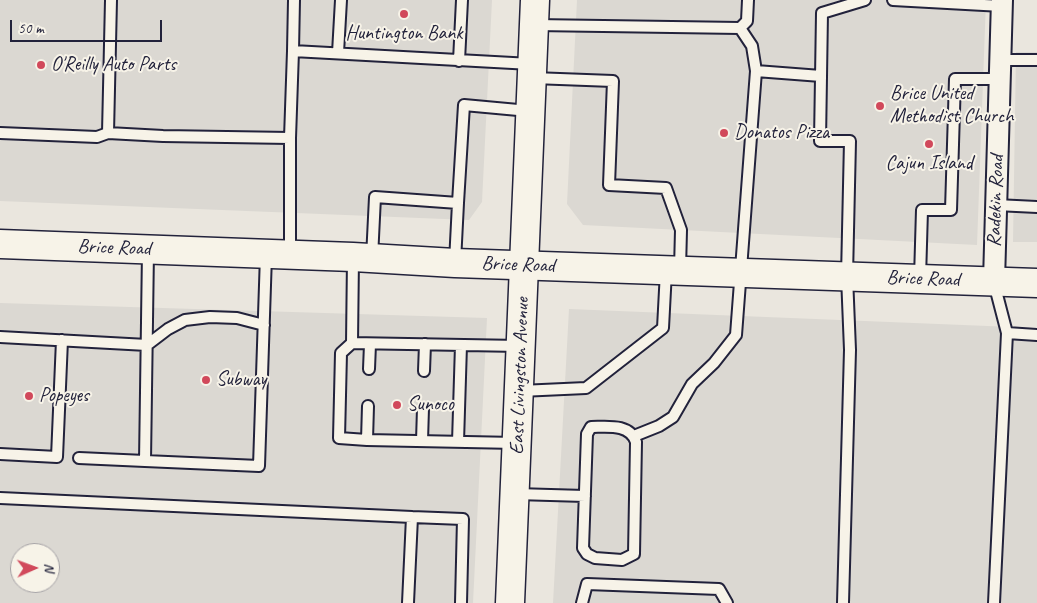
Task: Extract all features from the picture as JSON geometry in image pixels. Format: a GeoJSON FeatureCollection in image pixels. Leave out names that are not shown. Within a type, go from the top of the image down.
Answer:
{"type":"FeatureCollection","features":[{"type":"Feature","properties":{"kind":"main road","name":"East Livingston Avenue"},"geometry":{"type":"LineString","coordinates":[[510,603],[534,12]]}},
{"type":"Feature","properties":{"kind":"main road","name":"Brice Road"},"geometry":{"type":"LineString","coordinates":[[0,244],[525,266],[1037,283]]}},
{"type":"Feature","properties":{"kind":"street","name":"Radekin Road"},"geometry":{"type":"LineString","coordinates":[[994,282],[1002,3]]}},
{"type":"Feature","properties":{"kind":"lane"},"geometry":{"type":"LineString","coordinates":[[108,133],[111,0]]}},
{"type":"Feature","properties":{"kind":"lane"},"geometry":{"type":"LineString","coordinates":[[79,458],[259,466],[264,325],[278,255],[290,138],[294,0]]}},
{"type":"Feature","properties":{"kind":"lane"},"geometry":{"type":"LineString","coordinates":[[338,54],[342,0]]}},
{"type":"Feature","properties":{"kind":"lane"},"geometry":{"type":"LineString","coordinates":[[459,60],[462,0]]}},
{"type":"Feature","properties":{"kind":"lane"},"geometry":{"type":"LineString","coordinates":[[534,12],[740,28],[747,21],[748,0]]}},
{"type":"Feature","properties":{"kind":"lane"},"geometry":{"type":"LineString","coordinates":[[843,603],[850,350],[847,276],[850,142],[820,141],[822,13],[865,0]]}},
{"type":"Feature","properties":{"kind":"lane"},"geometry":{"type":"LineString","coordinates":[[893,0],[1002,3]]}},
{"type":"Feature","properties":{"kind":"lane"},"geometry":{"type":"LineString","coordinates":[[634,436],[658,426],[673,417],[692,384],[714,363],[736,335],[756,71],[752,46],[740,28]]}},
{"type":"Feature","properties":{"kind":"lane"},"geometry":{"type":"LineString","coordinates":[[293,51],[459,60],[612,80],[609,185],[666,188],[681,230],[663,328],[586,388],[519,391]]}},
{"type":"Feature","properties":{"kind":"lane"},"geometry":{"type":"LineString","coordinates":[[920,279],[922,210],[951,210],[955,79],[1037,60]]}},
{"type":"Feature","properties":{"kind":"lane"},"geometry":{"type":"LineString","coordinates":[[756,71],[821,76]]}},
{"type":"Feature","properties":{"kind":"lane"},"geometry":{"type":"LineString","coordinates":[[455,263],[464,105],[530,111]]}},
{"type":"Feature","properties":{"kind":"lane"},"geometry":{"type":"LineString","coordinates":[[0,132],[97,137],[108,133],[290,138]]}},
{"type":"Feature","properties":{"kind":"lane"},"geometry":{"type":"LineString","coordinates":[[458,203],[375,197],[362,258],[352,343],[341,353],[338,438],[516,443]]}},
{"type":"Feature","properties":{"kind":"lane"},"geometry":{"type":"LineString","coordinates":[[996,204],[1037,207]]}},
{"type":"Feature","properties":{"kind":"lane"},"geometry":{"type":"LineString","coordinates":[[145,461],[148,250]]}},
{"type":"Feature","properties":{"kind":"lane"},"geometry":{"type":"LineString","coordinates":[[994,282],[1007,334],[994,603]]}},
{"type":"Feature","properties":{"kind":"lane"},"geometry":{"type":"LineString","coordinates":[[0,337],[147,345],[168,329],[185,320],[210,317],[237,318],[264,325]]}},
{"type":"Feature","properties":{"kind":"lane"},"geometry":{"type":"LineString","coordinates":[[1007,334],[1037,335]]}},
{"type":"Feature","properties":{"kind":"lane"},"geometry":{"type":"LineString","coordinates":[[0,454],[58,457],[62,340]]}},
{"type":"Feature","properties":{"kind":"lane"},"geometry":{"type":"LineString","coordinates":[[352,343],[521,346]]}},
{"type":"Feature","properties":{"kind":"lane"},"geometry":{"type":"LineString","coordinates":[[369,368],[370,344]]}},
{"type":"Feature","properties":{"kind":"lane"},"geometry":{"type":"LineString","coordinates":[[424,370],[425,344]]}},
{"type":"Feature","properties":{"kind":"lane"},"geometry":{"type":"LineString","coordinates":[[458,442],[461,345]]}},
{"type":"Feature","properties":{"kind":"lane"},"geometry":{"type":"LineString","coordinates":[[367,440],[368,406]]}},
{"type":"Feature","properties":{"kind":"lane"},"geometry":{"type":"LineString","coordinates":[[422,441],[423,408]]}},
{"type":"Feature","properties":{"kind":"lane"},"geometry":{"type":"LineString","coordinates":[[591,427],[621,427],[634,436],[636,442],[634,554],[622,560],[595,558],[587,554],[583,548],[586,434],[591,427]]}},
{"type":"Feature","properties":{"kind":"lane"},"geometry":{"type":"LineString","coordinates":[[515,494],[585,496]]}},
{"type":"Feature","properties":{"kind":"lane"},"geometry":{"type":"LineString","coordinates":[[0,498],[462,520],[461,603]]}},
{"type":"Feature","properties":{"kind":"lane"},"geometry":{"type":"LineString","coordinates":[[408,603],[412,517]]}},
{"type":"Feature","properties":{"kind":"lane"},"geometry":{"type":"LineString","coordinates":[[582,603],[587,584],[719,589],[727,603]]}},
{"type":"Feature","properties":{"kind":"shaded area"},"geometry":{"type":"Polygon","coordinates":[[[0,0],[492,0],[482,202],[469,220],[0,201],[0,0]]]}},
{"type":"Feature","properties":{"kind":"shaded area"},"geometry":{"type":"Polygon","coordinates":[[[577,0],[986,0],[977,245],[583,225],[567,204],[577,0]]]}},
{"type":"Feature","properties":{"kind":"shaded area"},"geometry":{"type":"Polygon","coordinates":[[[1016,52],[1037,52],[1037,242],[1013,242],[1016,52]]]}},
{"type":"Feature","properties":{"kind":"shaded area"},"geometry":{"type":"Polygon","coordinates":[[[0,303],[487,318],[473,603],[0,603],[0,303]]]}},
{"type":"Feature","properties":{"kind":"shaded area"},"geometry":{"type":"Polygon","coordinates":[[[569,309],[1037,328],[1037,603],[553,603],[569,309]]]}},
{"type":"Feature","properties":{"kind":"place","name":"Huntington Bank"},"geometry":{"type":"Point","coordinates":[404,14]}},
{"type":"Feature","properties":{"kind":"place","name":"O'Reilly Auto Parts"},"geometry":{"type":"Point","coordinates":[41,65]}},
{"type":"Feature","properties":{"kind":"place","name":"Brice United Methodist Church"},"geometry":{"type":"Point","coordinates":[880,106]}},
{"type":"Feature","properties":{"kind":"place","name":"Donatos Pizza"},"geometry":{"type":"Point","coordinates":[724,133]}},
{"type":"Feature","properties":{"kind":"place","name":"Cajun Island"},"geometry":{"type":"Point","coordinates":[929,144]}},
{"type":"Feature","properties":{"kind":"place","name":"Subway"},"geometry":{"type":"Point","coordinates":[206,380]}},
{"type":"Feature","properties":{"kind":"place","name":"Popeyes"},"geometry":{"type":"Point","coordinates":[29,396]}},
{"type":"Feature","properties":{"kind":"place","name":"Sunoco"},"geometry":{"type":"Point","coordinates":[397,405]}}]}
